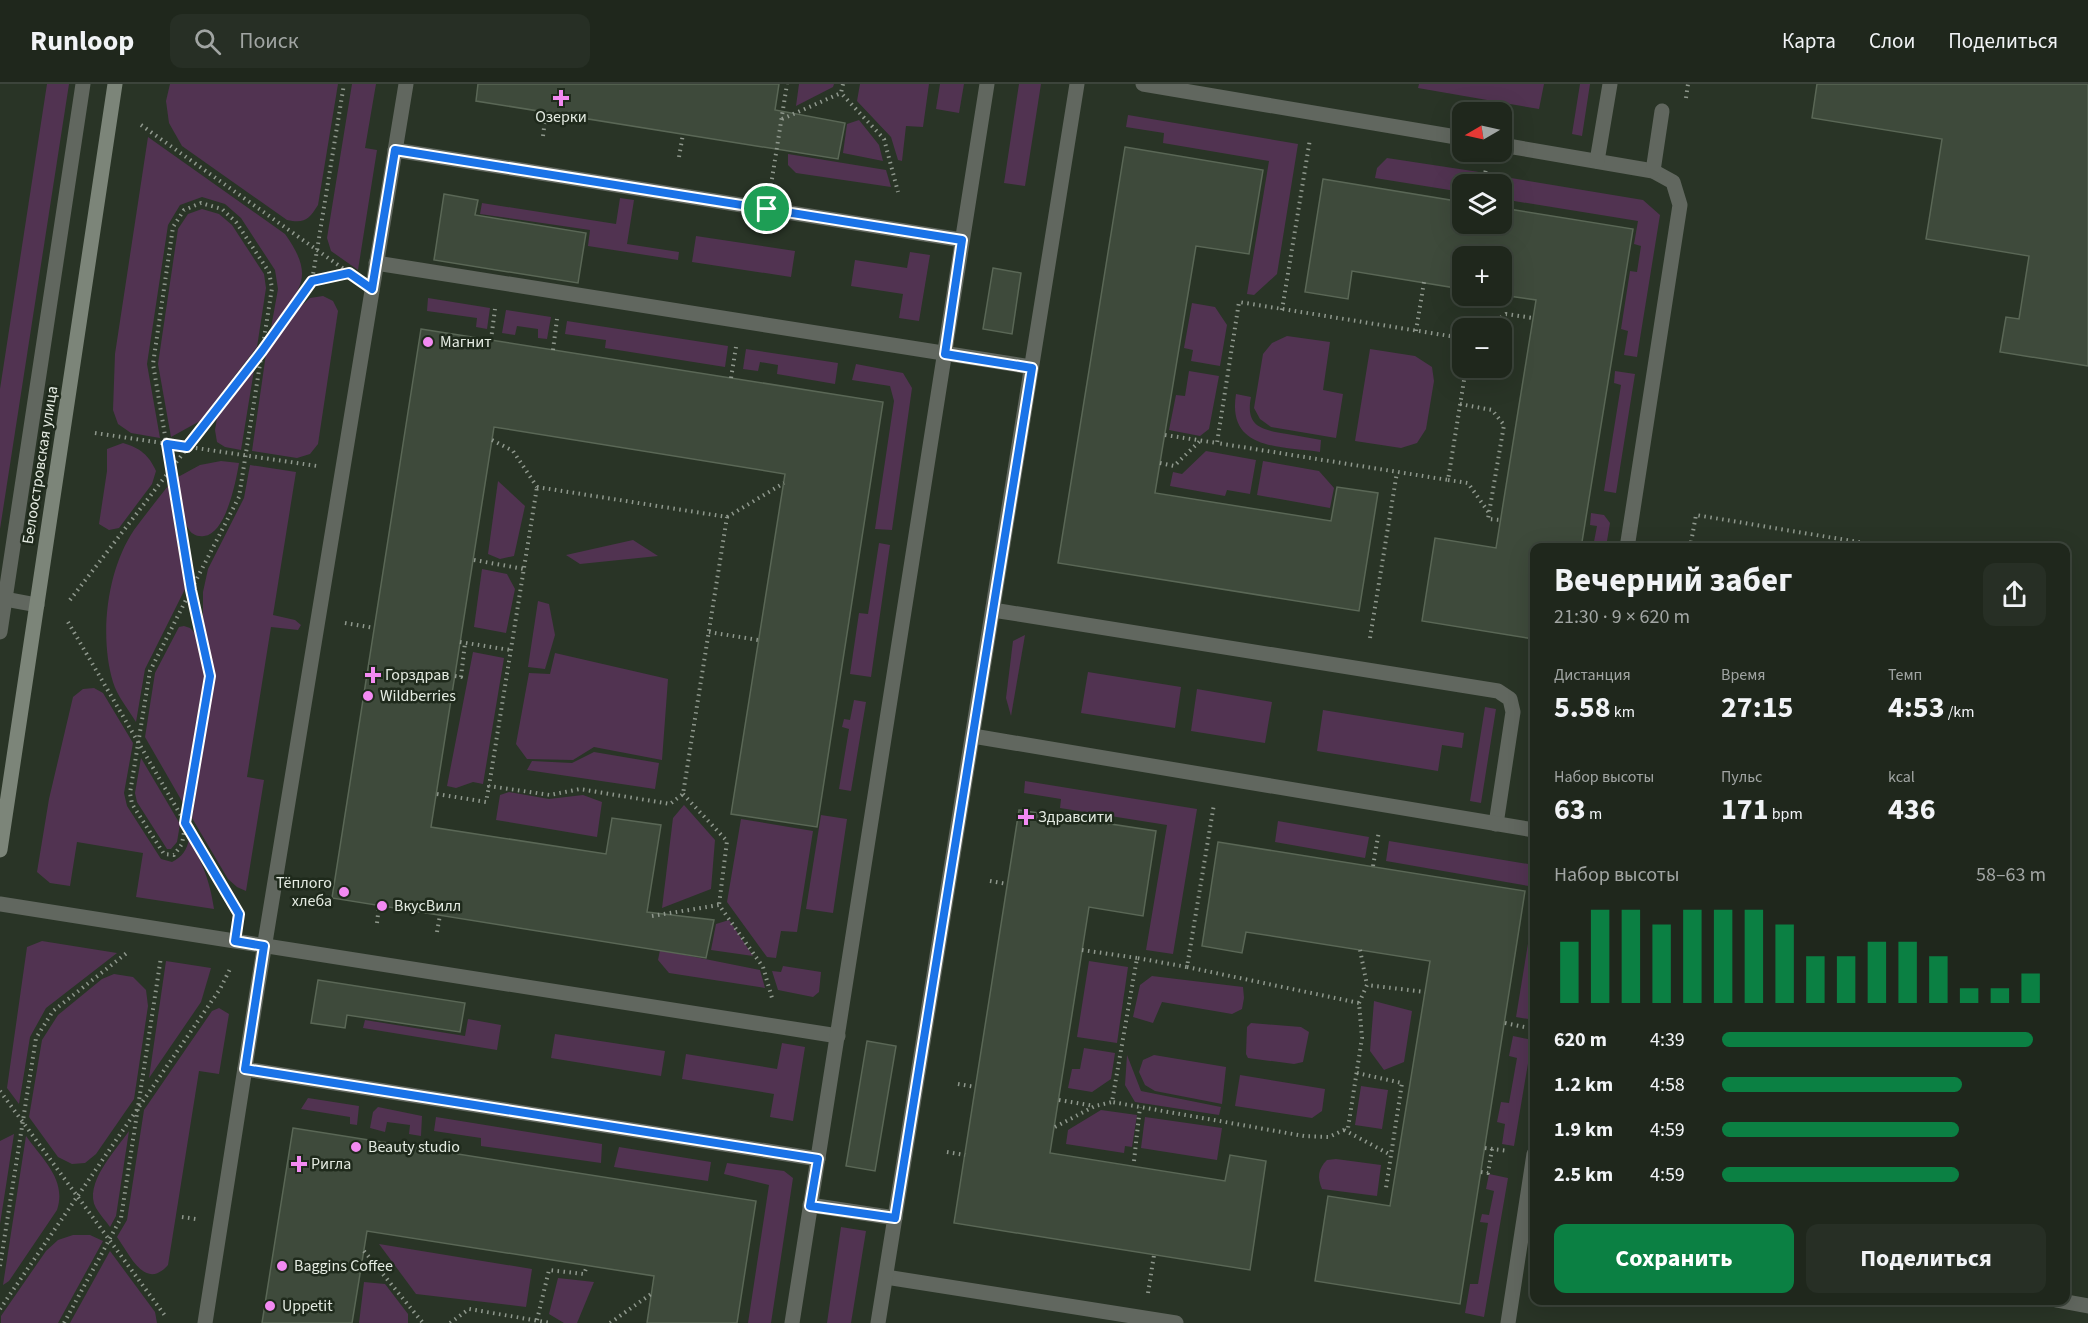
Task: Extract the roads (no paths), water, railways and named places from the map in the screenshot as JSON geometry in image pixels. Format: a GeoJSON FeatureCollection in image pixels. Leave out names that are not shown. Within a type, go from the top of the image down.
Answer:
{"type":"FeatureCollection","features":[{"type":"Feature","properties":{"kind":"main road","name":"Белоостровская улица"},"geometry":{"type":"LineString","coordinates":[[0,850],[116,84]]}},
{"type":"Feature","properties":{"kind":"street","name":"Белоостровская улица"},"geometry":{"type":"LineString","coordinates":[[0,632],[2,598],[83,84]]}},
{"type":"Feature","properties":{"kind":"street"},"geometry":{"type":"LineString","coordinates":[[205,1323],[264,946],[406,84]]}},
{"type":"Feature","properties":{"kind":"street"},"geometry":{"type":"LineString","coordinates":[[792,1323],[987,84]]}},
{"type":"Feature","properties":{"kind":"street"},"geometry":{"type":"LineString","coordinates":[[878,1323],[1077,84]]}},
{"type":"Feature","properties":{"kind":"street"},"geometry":{"type":"LineString","coordinates":[[1143,84],[1452,136]]}},
{"type":"Feature","properties":{"kind":"street"},"geometry":{"type":"LineString","coordinates":[[1597,161],[1610,84]]}},
{"type":"Feature","properties":{"kind":"street"},"geometry":{"type":"LineString","coordinates":[[1653,171],[1662,111]]}},
{"type":"Feature","properties":{"kind":"street"},"geometry":{"type":"LineString","coordinates":[[1512,147],[1653,171],[1673,182],[1680,205],[1628,543]]}},
{"type":"Feature","properties":{"kind":"street"},"geometry":{"type":"LineString","coordinates":[[395,150],[962,240]]}},
{"type":"Feature","properties":{"kind":"street"},"geometry":{"type":"LineString","coordinates":[[376,263],[1032,368]]}},
{"type":"Feature","properties":{"kind":"street"},"geometry":{"type":"LineString","coordinates":[[2,598],[37,605]]}},
{"type":"Feature","properties":{"kind":"street"},"geometry":{"type":"LineString","coordinates":[[993,610],[1498,691],[1510,699],[1513,712],[1496,824]]}},
{"type":"Feature","properties":{"kind":"street"},"geometry":{"type":"LineString","coordinates":[[973,736],[1530,829]]}},
{"type":"Feature","properties":{"kind":"street"},"geometry":{"type":"LineString","coordinates":[[0,904],[838,1036]]}},
{"type":"Feature","properties":{"kind":"street"},"geometry":{"type":"LineString","coordinates":[[245,1069],[818,1159]]}},
{"type":"Feature","properties":{"kind":"street"},"geometry":{"type":"LineString","coordinates":[[1508,1323],[1530,1180]]}},
{"type":"Feature","properties":{"kind":"street"},"geometry":{"type":"LineString","coordinates":[[810,1206],[895,1218]]}},
{"type":"Feature","properties":{"kind":"street"},"geometry":{"type":"LineString","coordinates":[[886,1276],[1176,1323]]}},
{"type":"Feature","properties":{"kind":"street"},"geometry":{"type":"LineString","coordinates":[[2070,1303],[2088,1306]]}},
{"type":"Feature","properties":{"kind":"place","name":"Озерки"},"geometry":{"type":"Point","coordinates":[561,98]}},
{"type":"Feature","properties":{"kind":"place","name":"Магнит"},"geometry":{"type":"Point","coordinates":[428,342]}},
{"type":"Feature","properties":{"kind":"place","name":"Горздрав"},"geometry":{"type":"Point","coordinates":[373,675]}},
{"type":"Feature","properties":{"kind":"place","name":"Wildberries"},"geometry":{"type":"Point","coordinates":[368,696]}},
{"type":"Feature","properties":{"kind":"place","name":"Здравсити"},"geometry":{"type":"Point","coordinates":[1026,817]}},
{"type":"Feature","properties":{"kind":"place","name":"Тёплого хлеба"},"geometry":{"type":"Point","coordinates":[344,892]}},
{"type":"Feature","properties":{"kind":"place","name":"ВкусВилл"},"geometry":{"type":"Point","coordinates":[382,906]}},
{"type":"Feature","properties":{"kind":"place","name":"Beauty studio"},"geometry":{"type":"Point","coordinates":[356,1147]}},
{"type":"Feature","properties":{"kind":"place","name":"Ригла"},"geometry":{"type":"Point","coordinates":[299,1164]}},
{"type":"Feature","properties":{"kind":"place","name":"Baggins Coffee"},"geometry":{"type":"Point","coordinates":[282,1266]}},
{"type":"Feature","properties":{"kind":"place","name":"Uppetit"},"geometry":{"type":"Point","coordinates":[270,1306]}}]}
